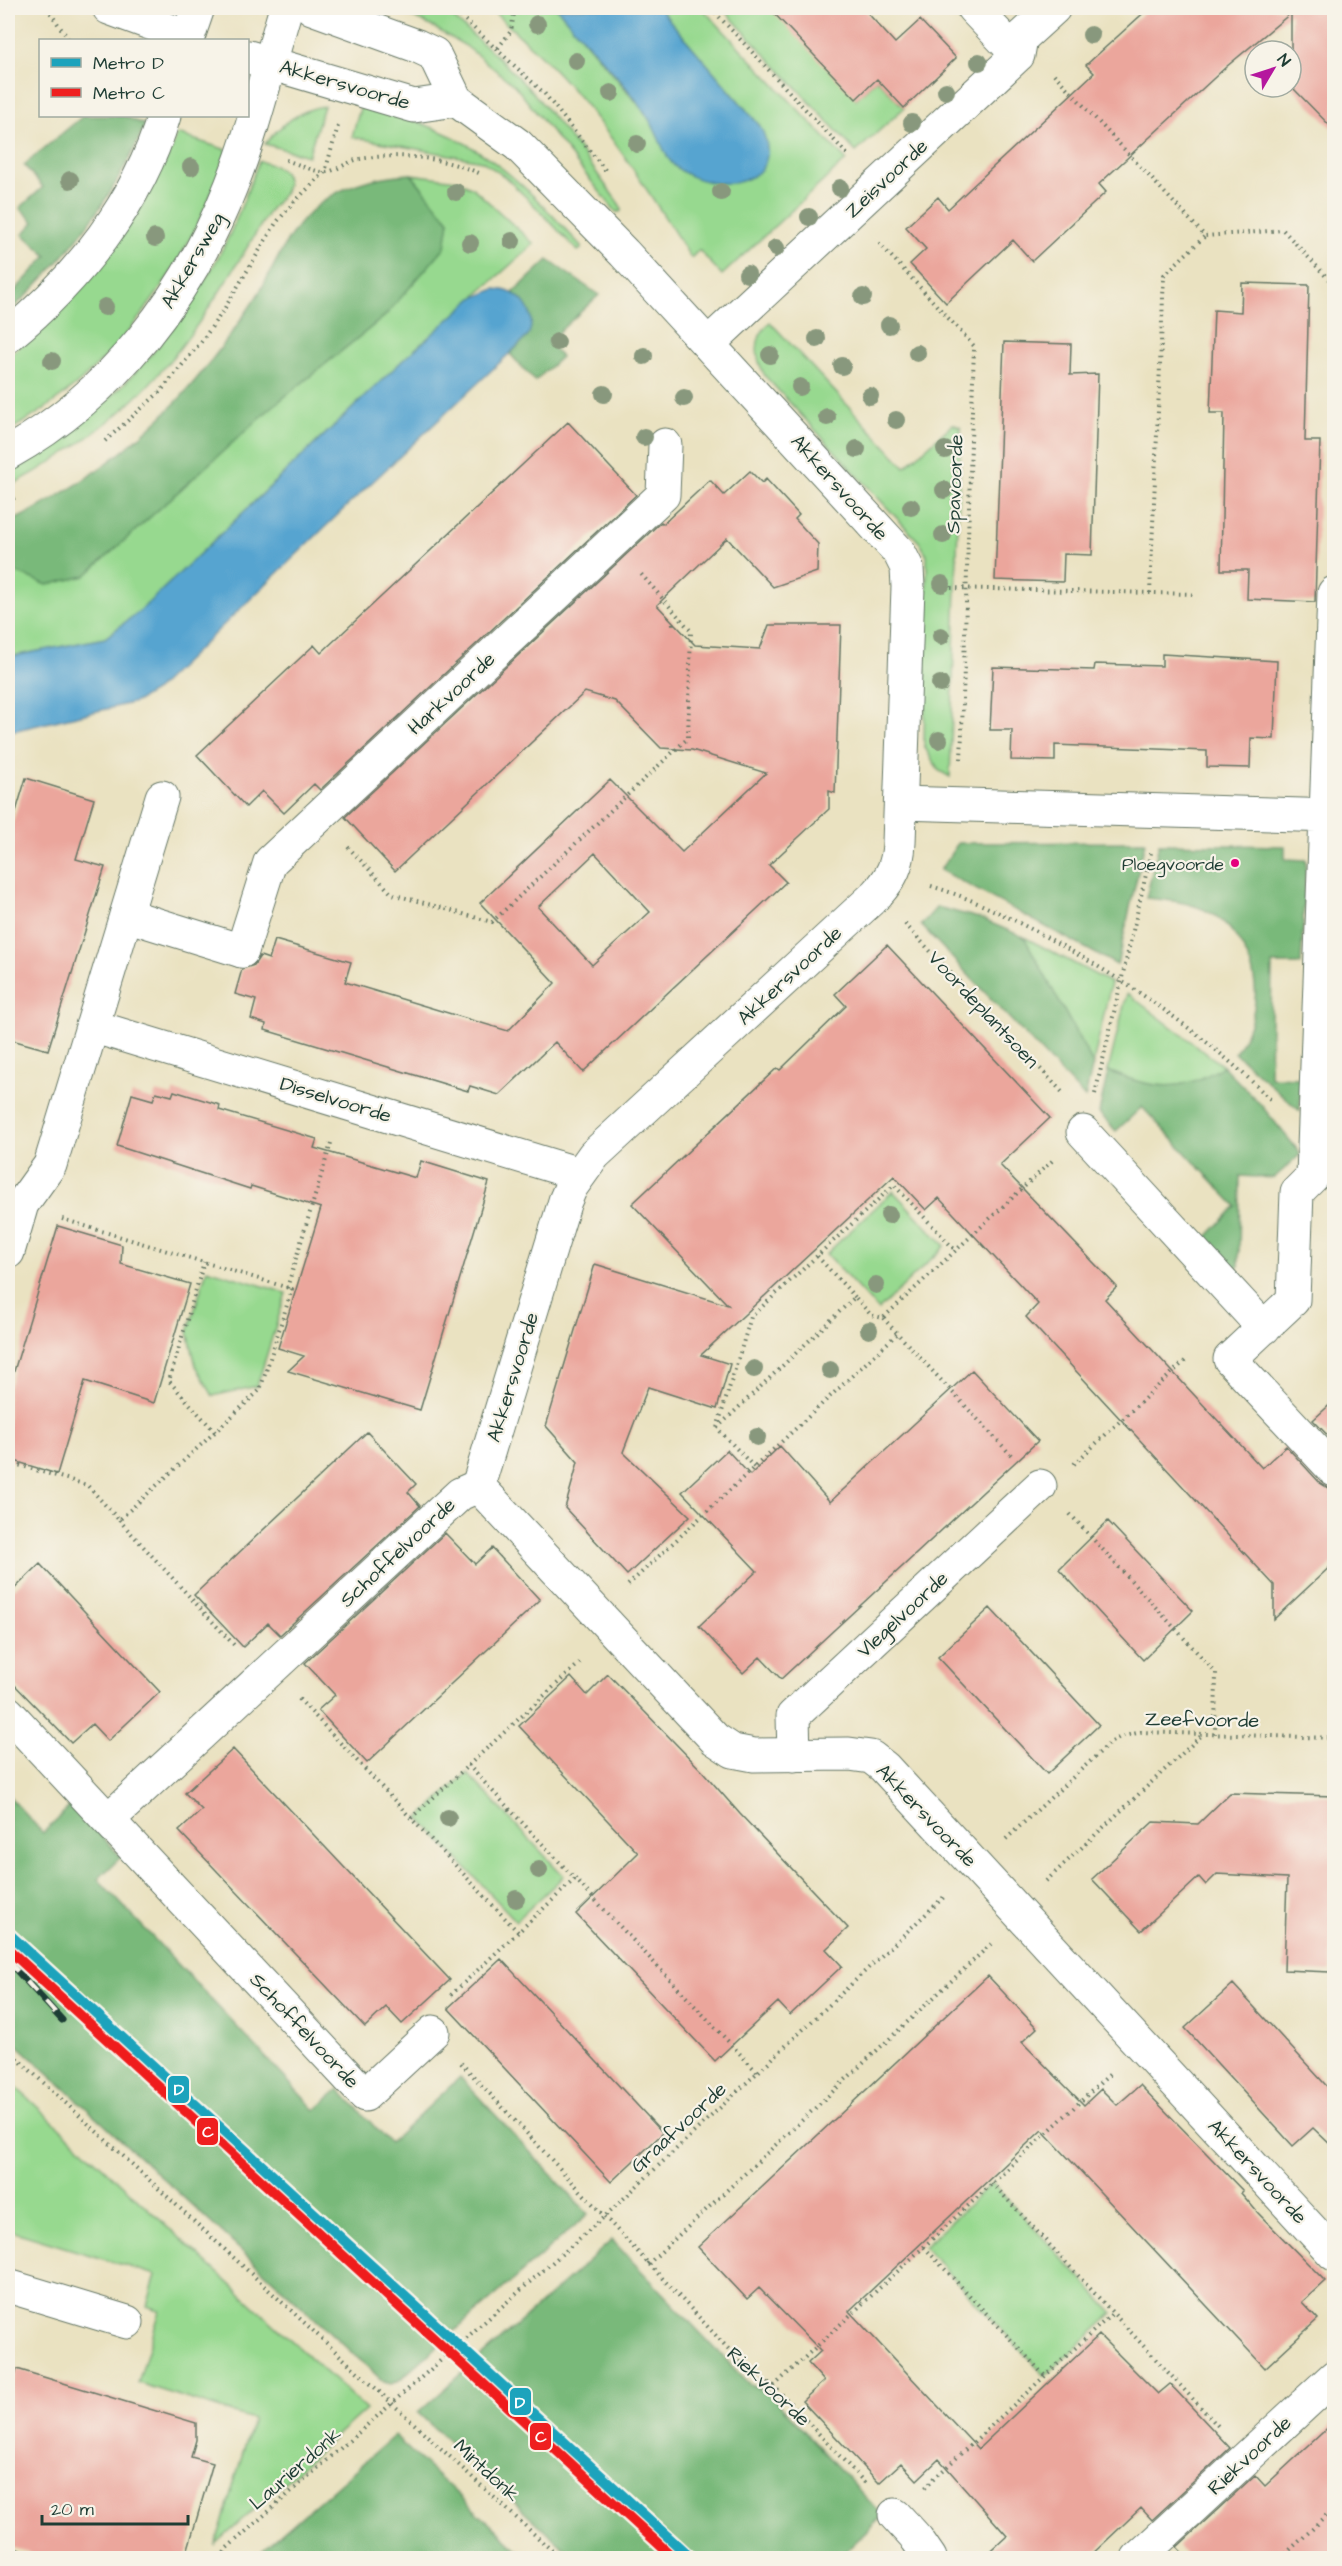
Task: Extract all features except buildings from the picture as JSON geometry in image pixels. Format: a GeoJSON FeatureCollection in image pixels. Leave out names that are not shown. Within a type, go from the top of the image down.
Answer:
{"type":"FeatureCollection","features":[{"type":"Feature","properties":{"kind":"street"},"geometry":{"type":"LineString","coordinates":[[109,8],[193,32]]}},
{"type":"Feature","properties":{"kind":"street","name":"Akkersweg"},"geometry":{"type":"LineString","coordinates":[[249,103],[258,60],[286,8]]}},
{"type":"Feature","properties":{"kind":"street","name":"Akkersvoorde"},"geometry":{"type":"LineString","coordinates":[[312,8],[434,54],[456,100],[518,145],[624,253],[899,552],[906,568],[908,587],[898,860],[885,884],[594,1155],[579,1174],[566,1201],[478,1486],[715,1739],[733,1751],[754,1755],[849,1754],[871,1757],[884,1767],[1335,2254]]}},
{"type":"Feature","properties":{"kind":"street"},"geometry":{"type":"LineString","coordinates":[[973,8],[1020,47]]}},
{"type":"Feature","properties":{"kind":"street","name":"Zeisvoorde"},"geometry":{"type":"LineString","coordinates":[[708,344],[878,186],[1020,47],[1054,8]]}},
{"type":"Feature","properties":{"kind":"street","name":"Akkersvoorde"},"geometry":{"type":"LineString","coordinates":[[258,60],[414,106],[456,100]]}},
{"type":"Feature","properties":{"kind":"street"},"geometry":{"type":"LineString","coordinates":[[8,336],[67,279],[109,227],[141,176],[164,117]]}},
{"type":"Feature","properties":{"kind":"street","name":"Akkersweg"},"geometry":{"type":"LineString","coordinates":[[8,453],[53,426],[104,382],[146,334],[171,300],[195,262],[232,185],[246,117]]}},
{"type":"Feature","properties":{"kind":"street","name":"Harkvoorde"},"geometry":{"type":"LineString","coordinates":[[126,915],[242,951],[270,862],[663,495],[665,445]]}},
{"type":"Feature","properties":{"kind":"street"},"geometry":{"type":"LineString","coordinates":[[1335,593],[1330,816],[1313,1176],[1297,1192],[1293,1300],[1230,1359],[1335,1470]]}},
{"type":"Feature","properties":{"kind":"street"},"geometry":{"type":"LineString","coordinates":[[8,1252],[21,1206],[50,1165],[162,797]]}},
{"type":"Feature","properties":{"kind":"street"},"geometry":{"type":"LineString","coordinates":[[901,803],[1330,816]]}},
{"type":"Feature","properties":{"kind":"street","name":"Disselvoorde"},"geometry":{"type":"LineString","coordinates":[[92,1026],[579,1174]]}},
{"type":"Feature","properties":{"kind":"street"},"geometry":{"type":"LineString","coordinates":[[1088,1126],[1264,1328]]}},
{"type":"Feature","properties":{"kind":"street","name":"Schoffelvoorde"},"geometry":{"type":"LineString","coordinates":[[108,1820],[460,1494],[478,1486]]}},
{"type":"Feature","properties":{"kind":"street","name":"Vlegelvoorde"},"geometry":{"type":"LineString","coordinates":[[794,1755],[793,1716],[1040,1486]]}},
{"type":"Feature","properties":{"kind":"street","name":"Schoffelvoorde"},"geometry":{"type":"LineString","coordinates":[[8,1713],[365,2095],[433,2032]]}},
{"type":"Feature","properties":{"kind":"street"},"geometry":{"type":"LineString","coordinates":[[8,2286],[127,2322]]}},
{"type":"Feature","properties":{"kind":"street","name":"Riekvoorde"},"geometry":{"type":"LineString","coordinates":[[1138,2559],[1335,2377]]}},
{"type":"Feature","properties":{"kind":"street"},"geometry":{"type":"LineString","coordinates":[[895,2515],[917,2539],[930,2559]]}},
{"type":"Feature","properties":{"kind":"path"},"geometry":{"type":"LineString","coordinates":[[47,8],[68,39]]}},
{"type":"Feature","properties":{"kind":"path"},"geometry":{"type":"LineString","coordinates":[[498,48],[511,31],[515,8]]}},
{"type":"Feature","properties":{"kind":"path"},"geometry":{"type":"LineString","coordinates":[[711,8],[878,186]]}},
{"type":"Feature","properties":{"kind":"path"},"geometry":{"type":"LineString","coordinates":[[1020,47],[1205,236]]}},
{"type":"Feature","properties":{"kind":"path"},"geometry":{"type":"LineString","coordinates":[[325,172],[356,159],[386,156],[455,163],[489,179]]}},
{"type":"Feature","properties":{"kind":"path","name":"Spavoorde"},"geometry":{"type":"LineString","coordinates":[[850,212],[974,346],[959,805]]}},
{"type":"Feature","properties":{"kind":"path"},"geometry":{"type":"LineString","coordinates":[[1150,593],[1164,275],[1205,236],[1283,230],[1335,285]]}},
{"type":"Feature","properties":{"kind":"path"},"geometry":{"type":"LineString","coordinates":[[319,816],[392,894],[492,922],[687,738],[692,631],[611,543]]}},
{"type":"Feature","properties":{"kind":"path"},"geometry":{"type":"LineString","coordinates":[[908,587],[1193,594]]}},
{"type":"Feature","properties":{"kind":"path"},"geometry":{"type":"LineString","coordinates":[[817,1256],[871,1315],[883,1318],[1088,1126],[1160,811]]}},
{"type":"Feature","properties":{"kind":"path"},"geometry":{"type":"LineString","coordinates":[[885,884],[953,892],[1008,917],[1122,980],[1229,1060],[1281,1110],[1314,1147]]}},
{"type":"Feature","properties":{"kind":"path","name":"Voordeplantsoen"},"geometry":{"type":"LineString","coordinates":[[885,884],[1088,1126]]}},
{"type":"Feature","properties":{"kind":"path"},"geometry":{"type":"LineString","coordinates":[[287,1288],[344,1102]]}},
{"type":"Feature","properties":{"kind":"path"},"geometry":{"type":"LineString","coordinates":[[717,1428],[751,1317],[894,1185],[956,1251]]}},
{"type":"Feature","properties":{"kind":"path"},"geometry":{"type":"LineString","coordinates":[[21,1206],[292,1289],[260,1390],[119,1520]]}},
{"type":"Feature","properties":{"kind":"path"},"geometry":{"type":"LineString","coordinates":[[204,1262],[169,1381],[215,1432]]}},
{"type":"Feature","properties":{"kind":"path"},"geometry":{"type":"LineString","coordinates":[[717,1428],[855,1298]]}},
{"type":"Feature","properties":{"kind":"path"},"geometry":{"type":"LineString","coordinates":[[411,1818],[468,1765],[754,1467],[897,1334]]}},
{"type":"Feature","properties":{"kind":"path"},"geometry":{"type":"LineString","coordinates":[[1072,1466],[1188,1358],[1204,1351],[1230,1359]]}},
{"type":"Feature","properties":{"kind":"path"},"geometry":{"type":"LineString","coordinates":[[717,1428],[754,1467]]}},
{"type":"Feature","properties":{"kind":"path"},"geometry":{"type":"LineString","coordinates":[[8,1462],[87,1485],[267,1673],[411,1818],[518,1932]]}},
{"type":"Feature","properties":{"kind":"path","name":"Zeefvoorde"},"geometry":{"type":"LineString","coordinates":[[976,1867],[1110,1743],[1120,1737],[1141,1732],[1335,1738]]}},
{"type":"Feature","properties":{"kind":"path"},"geometry":{"type":"LineString","coordinates":[[648,2264],[1019,1912],[1203,1733]]}},
{"type":"Feature","properties":{"kind":"path"},"geometry":{"type":"LineString","coordinates":[[468,1765],[758,2073]]}},
{"type":"Feature","properties":{"kind":"path","name":"Graafvoorde"},"geometry":{"type":"LineString","coordinates":[[393,2403],[604,2217],[976,1867]]}},
{"type":"Feature","properties":{"kind":"path"},"geometry":{"type":"LineString","coordinates":[[575,1879],[423,2021],[604,2217]]}},
{"type":"Feature","properties":{"kind":"path"},"geometry":{"type":"LineString","coordinates":[[774,2386],[1141,2045]]}},
{"type":"Feature","properties":{"kind":"path","name":"Mintdonk"},"geometry":{"type":"LineString","coordinates":[[8,2050],[560,2559]]}},
{"type":"Feature","properties":{"kind":"path"},"geometry":{"type":"LineString","coordinates":[[992,2183],[1247,2457]]}},
{"type":"Feature","properties":{"kind":"path","name":"Riekvoorde"},"geometry":{"type":"LineString","coordinates":[[604,2217],[751,2373],[774,2386],[895,2515]]}},
{"type":"Feature","properties":{"kind":"path"},"geometry":{"type":"LineString","coordinates":[[924,2247],[1045,2376]]}},
{"type":"Feature","properties":{"kind":"path"},"geometry":{"type":"LineString","coordinates":[[895,2515],[1113,2313]]}},
{"type":"Feature","properties":{"kind":"path","name":"Laurierdonk"},"geometry":{"type":"LineString","coordinates":[[221,2559],[227,2548],[393,2403]]}},
{"type":"Feature","properties":{"kind":"path"},"geometry":{"type":"LineString","coordinates":[[1281,2559],[1335,2509]]}},
{"type":"Feature","properties":{"kind":"green space"},"geometry":{"type":"Polygon","coordinates":[[[393,8],[442,8],[499,58],[536,96],[586,158],[619,204],[622,209],[620,212],[616,212],[515,86],[466,46],[393,8]]]}},
{"type":"Feature","properties":{"kind":"green space"},"geometry":{"type":"Polygon","coordinates":[[[489,8],[557,8],[644,111],[677,168],[693,177],[711,182],[728,183],[744,180],[757,173],[765,162],[766,146],[760,126],[659,8],[702,8],[846,160],[722,275],[699,250],[691,258],[625,157],[589,109],[549,64],[489,8]]]}},
{"type":"Feature","properties":{"kind":"green space"},"geometry":{"type":"Polygon","coordinates":[[[722,8],[810,8],[820,19],[856,99],[877,79],[904,108],[856,152],[722,8]]]}},
{"type":"Feature","properties":{"kind":"green space"},"geometry":{"type":"Polygon","coordinates":[[[361,105],[433,128],[484,155],[510,175],[552,214],[581,246],[581,249],[578,251],[505,177],[482,161],[352,137],[361,105]]]}},
{"type":"Feature","properties":{"kind":"green space"},"geometry":{"type":"Polygon","coordinates":[[[324,106],[308,156],[265,144],[291,119],[324,106]]]}},
{"type":"Feature","properties":{"kind":"green space"},"geometry":{"type":"Polygon","coordinates":[[[82,117],[126,117],[145,125],[133,152],[104,203],[50,271],[8,313],[8,298],[47,256],[23,234],[34,222],[20,208],[43,187],[24,165],[82,117]]]}},
{"type":"Feature","properties":{"kind":"green space"},"geometry":{"type":"Polygon","coordinates":[[[177,134],[227,150],[212,192],[170,274],[144,312],[82,379],[46,407],[8,431],[8,356],[37,333],[136,216],[172,149],[177,134]]]}},
{"type":"Feature","properties":{"kind":"green space"},"geometry":{"type":"Polygon","coordinates":[[[259,161],[282,171],[287,179],[286,189],[269,211],[199,323],[180,348],[138,396],[114,417],[62,455],[8,487],[8,472],[40,454],[93,413],[138,370],[178,321],[212,269],[226,242],[259,161]]]}},
{"type":"Feature","properties":{"kind":"green space"},"geometry":{"type":"Polygon","coordinates":[[[411,174],[456,180],[473,188],[534,244],[403,360],[142,609],[105,638],[8,657],[8,555],[13,571],[272,407],[385,316],[449,221],[411,174]]]}},
{"type":"Feature","properties":{"kind":"green space"},"geometry":{"type":"Polygon","coordinates":[[[411,174],[449,221],[445,247],[385,316],[272,407],[85,576],[47,585],[13,571],[8,555],[8,523],[78,484],[142,435],[180,398],[239,322],[257,296],[288,240],[312,211],[340,191],[357,184],[374,179],[411,174]]]}},
{"type":"Feature","properties":{"kind":"green space"},"geometry":{"type":"Polygon","coordinates":[[[548,260],[599,295],[548,342],[561,357],[535,381],[510,354],[528,336],[530,313],[522,300],[513,293],[548,260]]]}},
{"type":"Feature","properties":{"kind":"green space"},"geometry":{"type":"Polygon","coordinates":[[[770,322],[905,467],[953,424],[961,428],[950,777],[938,770],[924,746],[927,555],[920,543],[765,376],[757,348],[760,334],[770,322]]]}},
{"type":"Feature","properties":{"kind":"green space"},"geometry":{"type":"Polygon","coordinates":[[[1145,842],[1117,965],[940,870],[958,843],[1145,842]]]}},
{"type":"Feature","properties":{"kind":"green space"},"geometry":{"type":"Polygon","coordinates":[[[1159,844],[1285,846],[1285,859],[1306,860],[1301,964],[1272,964],[1270,1077],[1301,1078],[1300,1111],[1235,1053],[1250,1024],[1255,995],[1251,966],[1236,937],[1221,919],[1202,909],[1179,902],[1146,898],[1159,844]]]}},
{"type":"Feature","properties":{"kind":"green space"},"geometry":{"type":"Polygon","coordinates":[[[937,907],[979,918],[1024,937],[1093,1064],[1085,1098],[921,925],[937,907]]]}},
{"type":"Feature","properties":{"kind":"green space"},"geometry":{"type":"Polygon","coordinates":[[[1024,937],[1111,983],[1093,1064],[1024,937]]]}},
{"type":"Feature","properties":{"kind":"green space"},"geometry":{"type":"Polygon","coordinates":[[[1127,993],[1223,1066],[1194,1081],[1167,1086],[1139,1082],[1108,1071],[1127,993]]]}},
{"type":"Feature","properties":{"kind":"green space"},"geometry":{"type":"Polygon","coordinates":[[[1223,1066],[1261,1105],[1301,1154],[1274,1178],[1240,1176],[1239,1266],[1233,1272],[1203,1241],[1236,1206],[1142,1107],[1116,1131],[1099,1113],[1108,1071],[1139,1082],[1167,1086],[1194,1081],[1223,1066]]]}},
{"type":"Feature","properties":{"kind":"green space"},"geometry":{"type":"Polygon","coordinates":[[[893,1191],[945,1246],[878,1310],[826,1254],[893,1191]]]}},
{"type":"Feature","properties":{"kind":"green space"},"geometry":{"type":"Polygon","coordinates":[[[207,1269],[286,1293],[257,1386],[213,1396],[196,1366],[188,1332],[207,1269]]]}},
{"type":"Feature","properties":{"kind":"green space"},"geometry":{"type":"Polygon","coordinates":[[[467,1773],[564,1876],[516,1921],[419,1818],[467,1773]]]}},
{"type":"Feature","properties":{"kind":"green space"},"geometry":{"type":"Polygon","coordinates":[[[8,1795],[43,1833],[72,1804],[121,1857],[98,1879],[315,2110],[339,2089],[390,2143],[460,2077],[588,2214],[398,2381],[391,2384],[384,2382],[8,2036],[8,1795]]]}},
{"type":"Feature","properties":{"kind":"green space"},"geometry":{"type":"Polygon","coordinates":[[[8,2080],[366,2409],[216,2544],[253,2419],[138,2383],[160,2311],[147,2306],[156,2275],[8,2230],[8,2080]]]}},
{"type":"Feature","properties":{"kind":"green space"},"geometry":{"type":"Polygon","coordinates":[[[992,2183],[1113,2313],[1045,2376],[924,2247],[992,2183]]]}},
{"type":"Feature","properties":{"kind":"green space"},"geometry":{"type":"Polygon","coordinates":[[[612,2240],[750,2385],[768,2392],[883,2516],[845,2552],[851,2558],[575,2558],[418,2413],[612,2240]]]}},
{"type":"Feature","properties":{"kind":"green space"},"geometry":{"type":"Polygon","coordinates":[[[394,2436],[527,2558],[254,2558],[394,2436]]]}},
{"type":"Feature","properties":{"kind":"water"},"geometry":{"type":"Polygon","coordinates":[[[557,8],[659,8],[760,126],[767,146],[766,162],[758,173],[745,180],[729,183],[711,182],[693,177],[672,164],[641,106],[557,8]]]}},
{"type":"Feature","properties":{"kind":"water"},"geometry":{"type":"Polygon","coordinates":[[[495,289],[512,293],[525,304],[531,319],[528,336],[156,690],[136,702],[8,732],[8,657],[105,638],[142,609],[403,360],[473,298],[495,289]]]}},
{"type":"Feature","properties":{"kind":"railway"},"geometry":{"type":"LineString","coordinates":[[8,1961],[62,2020]]}},
{"type":"Feature","properties":{"kind":"metro line","name":"D"},"geometry":{"type":"LineString","coordinates":[[8,1933],[691,2558]]}},
{"type":"Feature","properties":{"kind":"metro line","name":"C"},"geometry":{"type":"LineString","coordinates":[[8,1949],[674,2558]]}},
{"type":"Feature","properties":{"kind":"place","name":"Ploegvoorde"},"geometry":{"type":"Point","coordinates":[1235,863]}}]}
